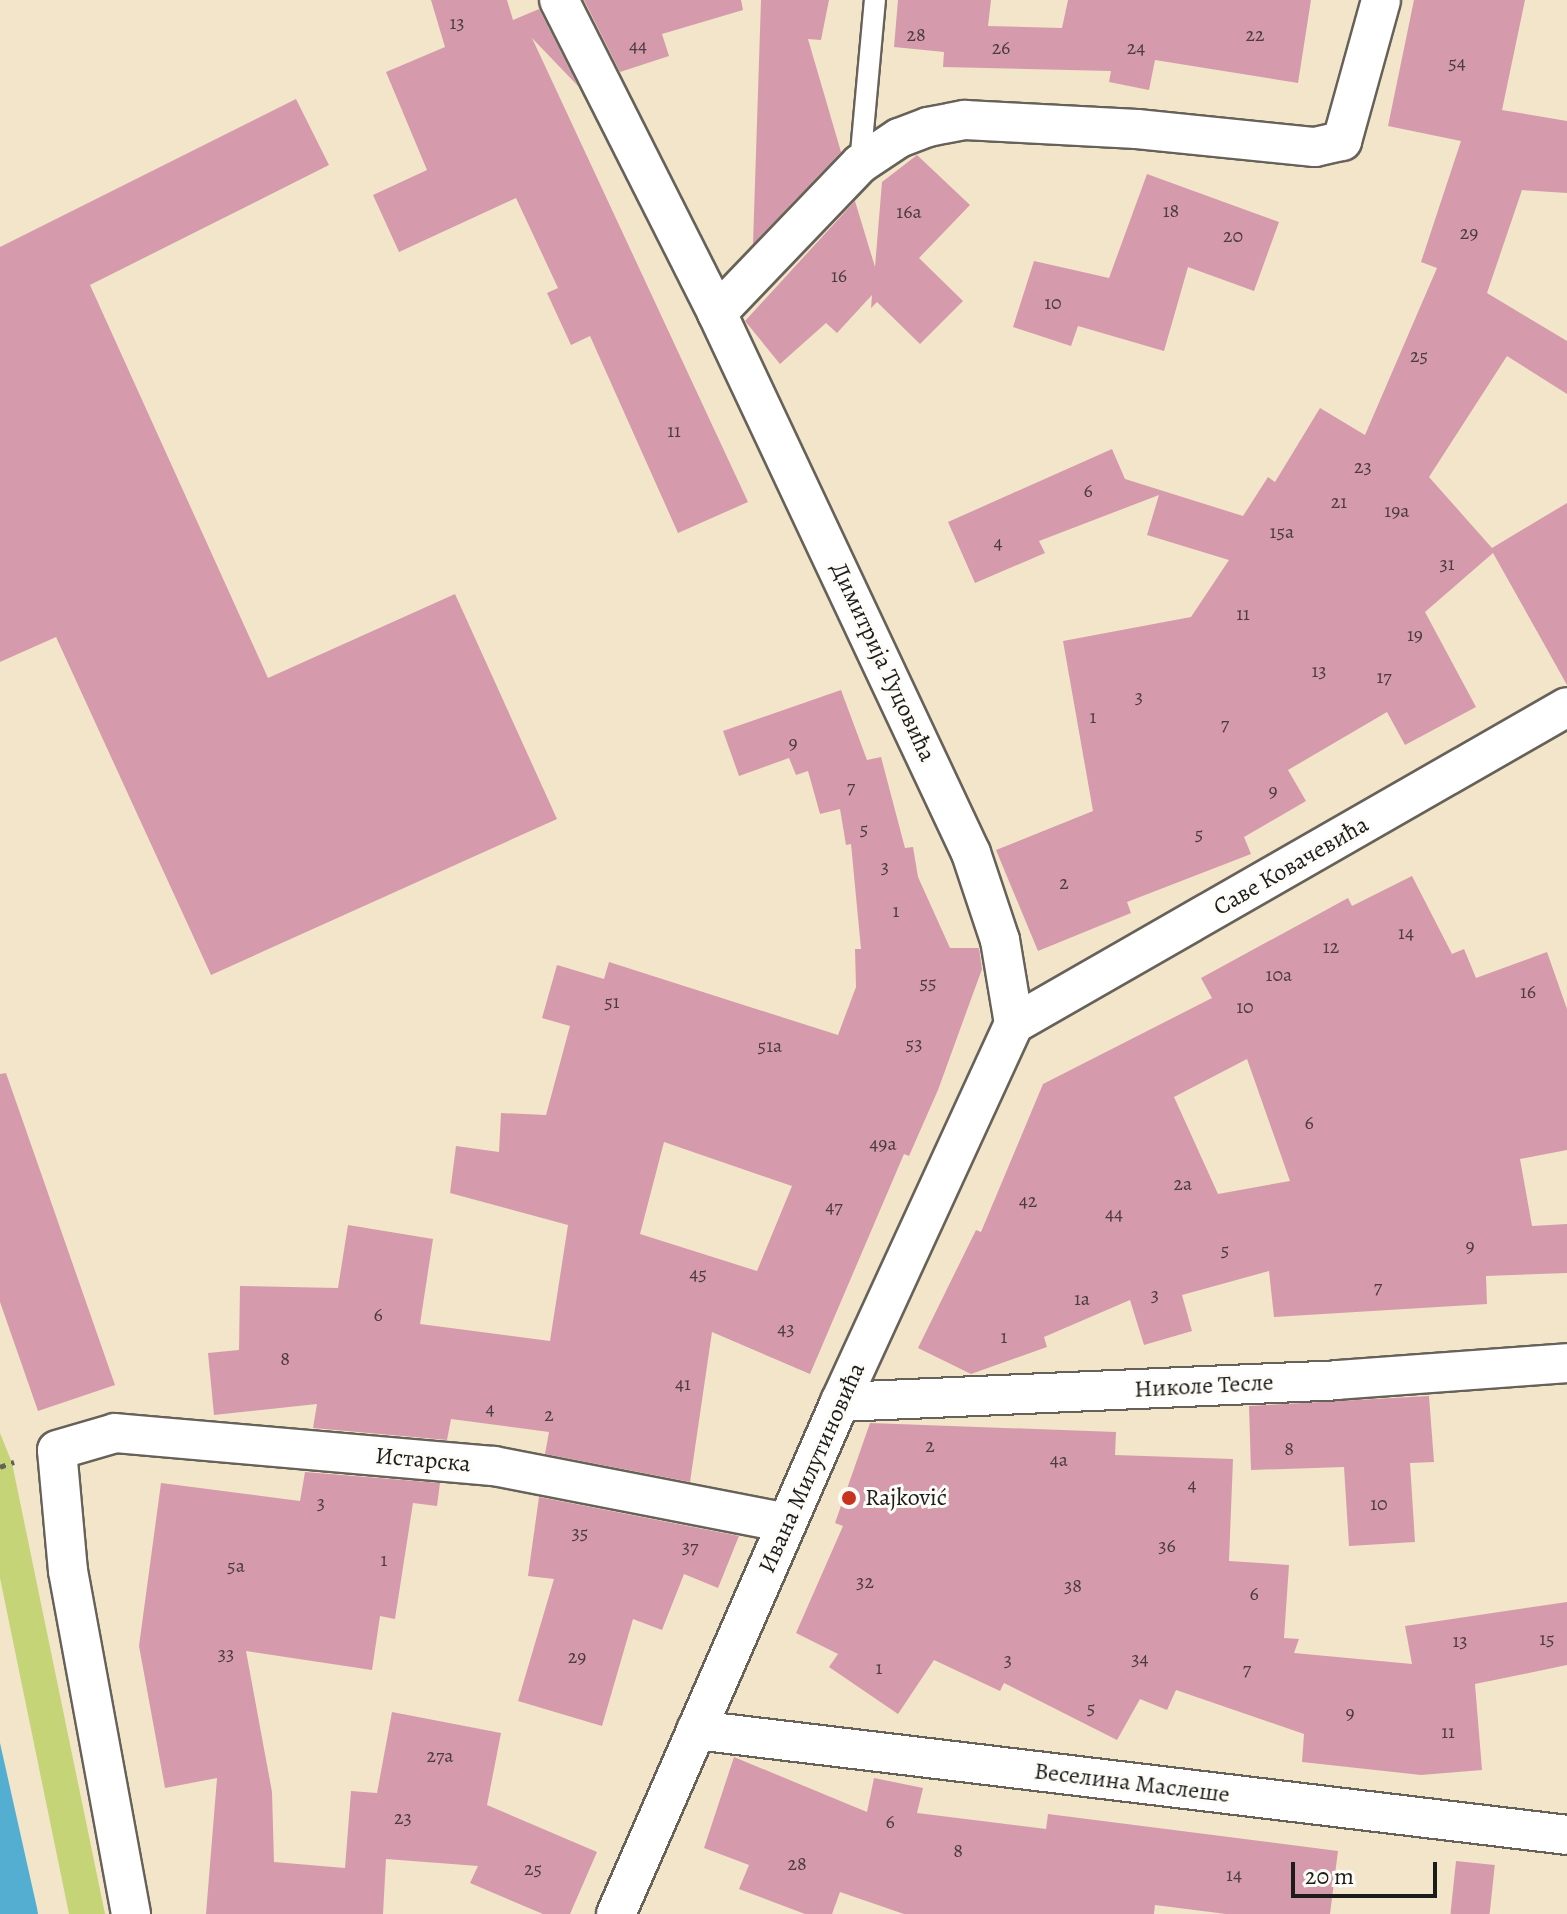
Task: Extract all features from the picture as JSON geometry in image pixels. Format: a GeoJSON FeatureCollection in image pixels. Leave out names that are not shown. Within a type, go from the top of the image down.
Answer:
{"type":"FeatureCollection","features":[{"type":"Feature","properties":{"kind":"street","name":"Димитрија Туцовића"},"geometry":{"type":"LineString","coordinates":[[559,0],[717,313],[971,853],[1000,940],[1014,1024]]}},
{"type":"Feature","properties":{"kind":"street"},"geometry":{"type":"LineString","coordinates":[[717,313],[860,164],[899,138],[965,120],[1137,129],[1315,147],[1342,141],[1381,0]]}},
{"type":"Feature","properties":{"kind":"street","name":"Саве Ковачевића"},"geometry":{"type":"LineString","coordinates":[[1014,1024],[1567,707]]}},
{"type":"Feature","properties":{"kind":"street","name":"Ивана Милутиновића"},"geometry":{"type":"LineString","coordinates":[[616,1914],[840,1402],[1014,1024]]}},
{"type":"Feature","properties":{"kind":"street","name":"Николе Тесле"},"geometry":{"type":"LineString","coordinates":[[840,1402],[1337,1380],[1567,1363]]}},
{"type":"Feature","properties":{"kind":"street","name":"Истарска"},"geometry":{"type":"LineString","coordinates":[[131,1914],[68,1571],[57,1450],[115,1433],[494,1466],[787,1523]]}},
{"type":"Feature","properties":{"kind":"street","name":"Веселина Маслеше"},"geometry":{"type":"LineString","coordinates":[[696,1730],[1567,1835]]}},
{"type":"Feature","properties":{"kind":"lane"},"geometry":{"type":"LineString","coordinates":[[860,164],[875,0]]}},
{"type":"Feature","properties":{"kind":"path"},"geometry":{"type":"LineString","coordinates":[[0,1467],[12,1463]]}},
{"type":"Feature","properties":{"kind":"green space"},"geometry":{"type":"Polygon","coordinates":[[[0,1433],[12,1463],[105,1914],[69,1914],[0,1578],[0,1433]]]}},
{"type":"Feature","properties":{"kind":"water"},"geometry":{"type":"Polygon","coordinates":[[[0,1743],[37,1908],[38,1914],[0,1914],[0,1743]]]}},
{"type":"Feature","properties":{"kind":"building"},"geometry":{"type":"Polygon","coordinates":[[[431,0],[507,0],[513,20],[539,9],[578,86],[532,38],[748,502],[678,533],[590,336],[571,345],[547,293],[558,288],[516,198],[399,252],[373,195],[427,170],[386,72],[445,47],[431,0]]]}},
{"type":"Feature","properties":{"kind":"building"},"geometry":{"type":"Polygon","coordinates":[[[584,0],[741,0],[743,10],[662,34],[669,56],[620,72],[584,0]]]}},
{"type":"Feature","properties":{"kind":"building"},"geometry":{"type":"Polygon","coordinates":[[[761,0],[829,0],[821,40],[808,39],[841,152],[753,244],[761,0]]]}},
{"type":"Feature","properties":{"kind":"building"},"geometry":{"type":"Polygon","coordinates":[[[898,0],[991,0],[988,26],[1062,28],[1068,0],[1311,0],[1298,83],[1155,60],[1149,90],[1109,82],[1111,71],[943,67],[944,52],[894,47],[898,0]]]}},
{"type":"Feature","properties":{"kind":"building"},"geometry":{"type":"Polygon","coordinates":[[[1414,0],[1525,0],[1502,110],[1567,121],[1567,193],[1522,190],[1487,293],[1567,341],[1567,394],[1507,356],[1429,477],[1492,548],[1567,503],[1567,685],[1493,553],[1425,612],[1476,707],[1405,745],[1387,712],[1288,770],[1306,801],[1244,837],[1251,854],[1127,902],[1131,913],[1038,951],[996,850],[1093,811],[1063,641],[1191,617],[1229,560],[1147,535],[1159,495],[1039,541],[1045,553],[975,583],[948,522],[1112,449],[1125,479],[1243,516],[1268,477],[1275,482],[1320,408],[1365,435],[1437,268],[1421,262],[1461,141],[1388,126],[1414,0]]]}},
{"type":"Feature","properties":{"kind":"building"},"geometry":{"type":"Polygon","coordinates":[[[296,99],[329,165],[90,285],[268,678],[455,594],[557,819],[211,975],[56,637],[0,662],[0,247],[296,99]]]}},
{"type":"Feature","properties":{"kind":"building"},"geometry":{"type":"Polygon","coordinates":[[[917,155],[970,205],[919,258],[963,301],[920,344],[877,302],[871,308],[872,295],[837,333],[826,323],[780,364],[745,321],[855,201],[875,267],[882,182],[917,155]]]}},
{"type":"Feature","properties":{"kind":"building"},"geometry":{"type":"Polygon","coordinates":[[[1147,174],[1279,222],[1254,291],[1188,267],[1164,351],[1078,326],[1071,346],[1013,327],[1034,261],[1109,278],[1147,174]]]}},
{"type":"Feature","properties":{"kind":"building"},"geometry":{"type":"Polygon","coordinates":[[[841,690],[867,760],[881,757],[905,848],[913,847],[918,877],[950,948],[979,948],[982,969],[938,1090],[909,1156],[904,1154],[810,1374],[712,1332],[690,1482],[545,1454],[549,1432],[451,1419],[447,1440],[313,1428],[317,1404],[214,1415],[208,1353],[239,1350],[240,1286],[338,1288],[348,1225],[433,1239],[420,1324],[550,1341],[568,1225],[450,1193],[456,1146],[499,1152],[501,1113],[546,1115],[570,1026],[542,1018],[557,965],[604,979],[609,962],[838,1035],[856,987],[855,949],[861,949],[851,844],[846,845],[840,809],[820,814],[808,771],[796,775],[789,758],[739,776],[723,731],[841,690]],[[664,1142],[640,1234],[757,1271],[792,1186],[664,1142]]]}},
{"type":"Feature","properties":{"kind":"building"},"geometry":{"type":"Polygon","coordinates":[[[1412,876],[1452,954],[1464,949],[1476,978],[1547,952],[1567,1009],[1567,1150],[1520,1159],[1532,1226],[1567,1224],[1567,1273],[1486,1276],[1487,1304],[1274,1317],[1269,1271],[1182,1295],[1192,1331],[1144,1345],[1130,1300],[1044,1337],[1047,1347],[971,1374],[918,1348],[976,1230],[981,1232],[1043,1084],[1212,998],[1201,978],[1348,898],[1352,906],[1412,876]],[[1247,1059],[1174,1097],[1218,1194],[1290,1181],[1247,1059]]]}},
{"type":"Feature","properties":{"kind":"building"},"geometry":{"type":"Polygon","coordinates":[[[6,1073],[115,1385],[38,1411],[0,1302],[0,1074],[6,1073]]]}},
{"type":"Feature","properties":{"kind":"building"},"geometry":{"type":"Polygon","coordinates":[[[1429,1396],[1434,1462],[1410,1463],[1415,1542],[1349,1546],[1344,1467],[1251,1470],[1249,1406],[1429,1396]]]}},
{"type":"Feature","properties":{"kind":"building"},"geometry":{"type":"Polygon","coordinates":[[[870,1423],[1116,1432],[1115,1455],[1233,1459],[1229,1561],[1289,1565],[1284,1638],[1299,1639],[1294,1653],[1412,1664],[1405,1626],[1567,1602],[1567,1665],[1475,1684],[1482,1770],[1421,1775],[1302,1762],[1304,1734],[1176,1690],[1167,1710],[1140,1699],[1117,1740],[1004,1683],[1000,1691],[934,1660],[898,1714],[829,1667],[838,1654],[796,1633],[843,1526],[835,1523],[870,1423]]]}},
{"type":"Feature","properties":{"kind":"building"},"geometry":{"type":"Polygon","coordinates":[[[305,1472],[440,1483],[437,1506],[413,1503],[395,1619],[380,1616],[372,1670],[246,1651],[272,1792],[274,1862],[345,1868],[351,1791],[377,1793],[392,1712],[501,1733],[487,1805],[597,1852],[570,1914],[543,1914],[470,1883],[478,1866],[386,1859],[383,1914],[206,1914],[217,1778],[165,1788],[139,1646],[161,1483],[300,1501],[305,1472]]]}},
{"type":"Feature","properties":{"kind":"building"},"geometry":{"type":"Polygon","coordinates":[[[539,1497],[739,1536],[718,1588],[684,1574],[662,1630],[633,1619],[602,1726],[518,1701],[554,1579],[528,1576],[539,1497]]]}},
{"type":"Feature","properties":{"kind":"building"},"geometry":{"type":"Polygon","coordinates":[[[734,1757],[867,1812],[874,1778],[923,1788],[917,1813],[1046,1829],[1048,1814],[1338,1851],[1330,1914],[1226,1914],[1155,1905],[1154,1914],[904,1914],[840,1892],[832,1914],[805,1914],[739,1889],[749,1865],[704,1848],[734,1757]]]}},
{"type":"Feature","properties":{"kind":"building"},"geometry":{"type":"Polygon","coordinates":[[[1456,1861],[1495,1865],[1490,1914],[1450,1914],[1456,1861]]]}},
{"type":"Feature","properties":{"kind":"place","name":"Rajković"},"geometry":{"type":"Point","coordinates":[849,1498]}}]}
